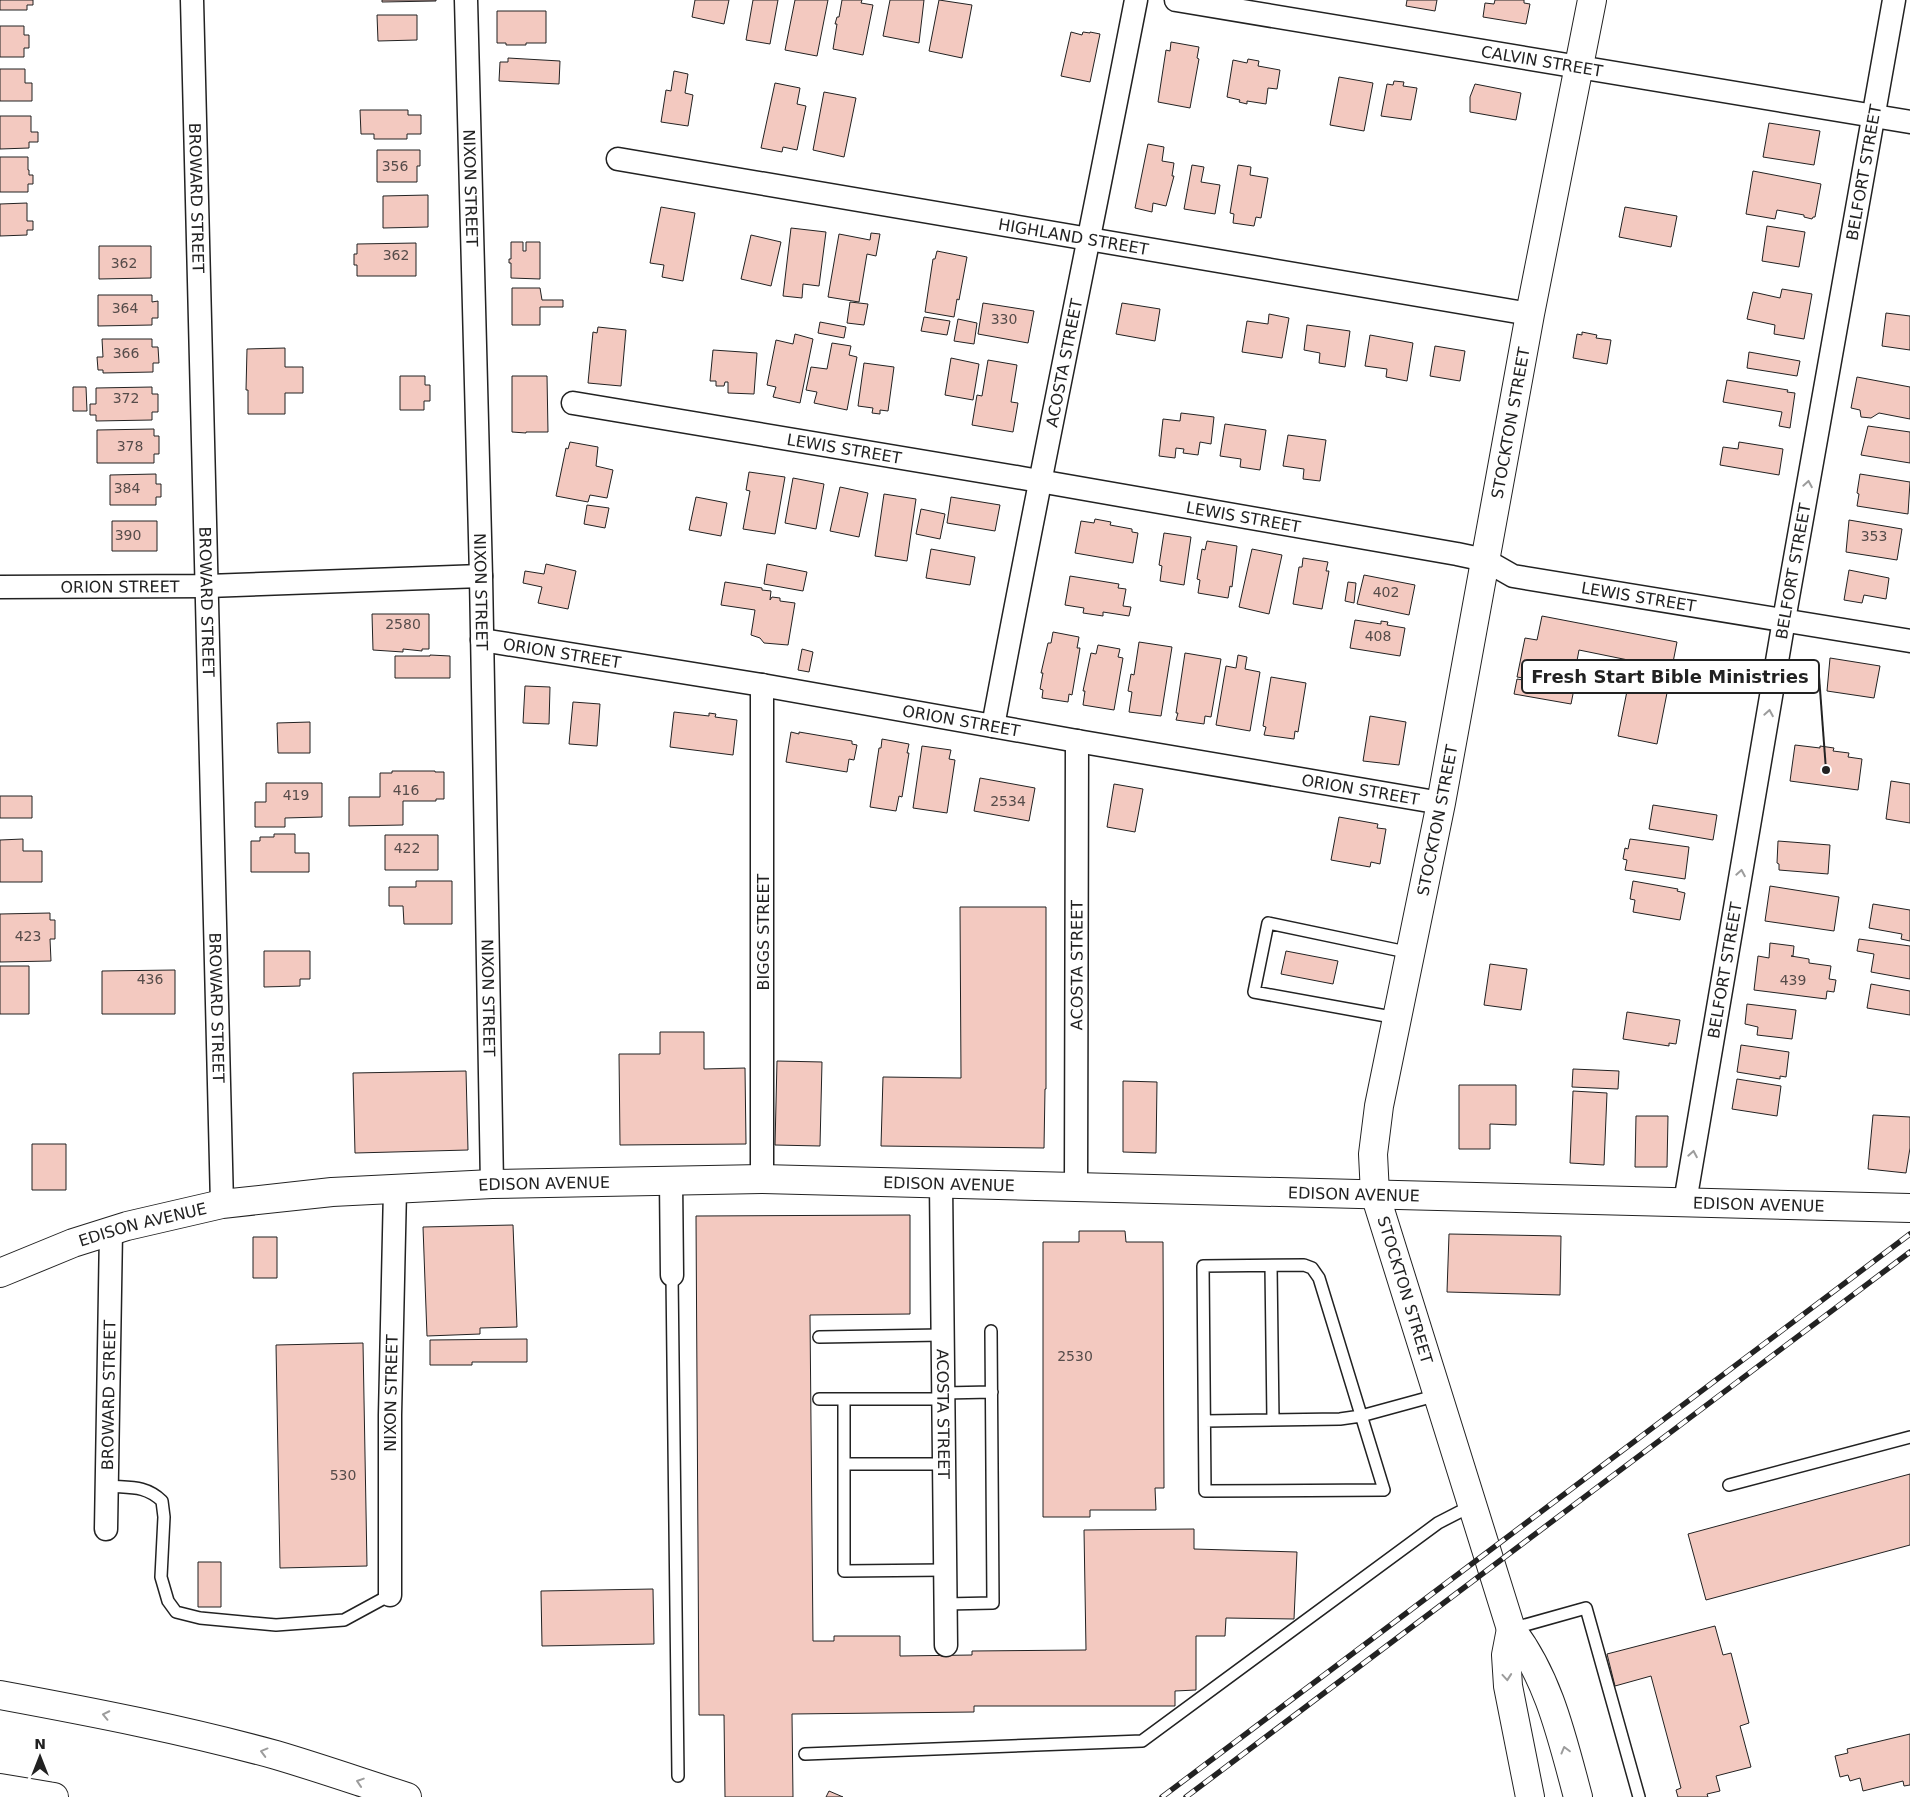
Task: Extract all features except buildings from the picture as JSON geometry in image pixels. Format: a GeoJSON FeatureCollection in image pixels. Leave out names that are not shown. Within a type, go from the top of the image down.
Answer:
{"type":"FeatureCollection","features":[{"type":"Feature","properties":{"kind":"main road","name":"STOCKTON STREET"},"geometry":{"type":"LineString","coordinates":[[1578,1797],[1561,1733],[1547,1692],[1530,1655],[1511,1629],[1375,1194],[1373,1174],[1378,1106],[1441,803],[1530,314],[1592,0]]}},
{"type":"Feature","properties":{"kind":"main road","name":"EDISON AVENUE"},"geometry":{"type":"LineString","coordinates":[[0,1273],[42,1255],[111,1231],[222,1204],[332,1192],[492,1184],[762,1179],[1910,1208]]}},
{"type":"Feature","properties":{"kind":"main road","name":"STOCKTON STREET"},"geometry":{"type":"LineString","coordinates":[[1511,1629],[1506,1655],[1508,1686],[1530,1797]]}},
{"type":"Feature","properties":{"kind":"main road"},"geometry":{"type":"LineString","coordinates":[[0,1694],[132,1720],[235,1744],[407,1797]]}},
{"type":"Feature","properties":{"kind":"main road"},"geometry":{"type":"LineString","coordinates":[[0,1788],[54,1797]]}},
{"type":"Feature","properties":{"kind":"street","name":"BROWARD STREET"},"geometry":{"type":"LineString","coordinates":[[192,0],[222,1204]]}},
{"type":"Feature","properties":{"kind":"street","name":"NIXON STREET"},"geometry":{"type":"LineString","coordinates":[[466,0],[481,576],[492,1184]]}},
{"type":"Feature","properties":{"kind":"street","name":"ACOSTA STREET"},"geometry":{"type":"LineString","coordinates":[[993,726],[1039,481],[1136,0]]}},
{"type":"Feature","properties":{"kind":"street","name":"CALVIN STREET"},"geometry":{"type":"LineString","coordinates":[[1176,0],[1910,122]]}},
{"type":"Feature","properties":{"kind":"street","name":"BELFORT STREET"},"geometry":{"type":"LineString","coordinates":[[1685,1202],[1784,620],[1894,0]]}},
{"type":"Feature","properties":{"kind":"street","name":"HIGHLAND STREET"},"geometry":{"type":"LineString","coordinates":[[618,160],[1089,238],[1530,314]]}},
{"type":"Feature","properties":{"kind":"street","name":"LEWIS STREET"},"geometry":{"type":"LineString","coordinates":[[572,403],[1039,481],[1485,560],[1513,576],[1910,641]]}},
{"type":"Feature","properties":{"kind":"street","name":"ORION STREET"},"geometry":{"type":"LineString","coordinates":[[0,587],[208,586],[481,576]]}},
{"type":"Feature","properties":{"kind":"street","name":"ORION STREET"},"geometry":{"type":"LineString","coordinates":[[482,640],[762,685],[1441,803]]}},
{"type":"Feature","properties":{"kind":"street","name":"BIGGS STREET"},"geometry":{"type":"LineString","coordinates":[[762,685],[762,1179]]}},
{"type":"Feature","properties":{"kind":"street","name":"ACOSTA STREET"},"geometry":{"type":"LineString","coordinates":[[1076,1187],[1077,741]]}},
{"type":"Feature","properties":{"kind":"street"},"geometry":{"type":"LineString","coordinates":[[671,1180],[672,1276]]}},
{"type":"Feature","properties":{"kind":"street","name":"ACOSTA STREET"},"geometry":{"type":"LineString","coordinates":[[941,1184],[946,1645]]}},
{"type":"Feature","properties":{"kind":"street","name":"NIXON STREET"},"geometry":{"type":"LineString","coordinates":[[390,1595],[390,1415],[395,1189]]}},
{"type":"Feature","properties":{"kind":"street","name":"BROWARD STREET"},"geometry":{"type":"LineString","coordinates":[[106,1529],[111,1231]]}},
{"type":"Feature","properties":{"kind":"lane"},"geometry":{"type":"LineString","coordinates":[[1397,1018],[1254,992],[1268,923],[1411,953]]}},
{"type":"Feature","properties":{"kind":"lane"},"geometry":{"type":"LineString","coordinates":[[1304,1265],[1312,1268],[1318,1274],[1384,1490],[1205,1491],[1203,1266],[1271,1266],[1304,1265]]}},
{"type":"Feature","properties":{"kind":"lane"},"geometry":{"type":"LineString","coordinates":[[1271,1266],[1273,1420]]}},
{"type":"Feature","properties":{"kind":"lane"},"geometry":{"type":"LineString","coordinates":[[672,1276],[678,1776]]}},
{"type":"Feature","properties":{"kind":"lane"},"geometry":{"type":"LineString","coordinates":[[945,1604],[993,1603],[991,1330]]}},
{"type":"Feature","properties":{"kind":"lane"},"geometry":{"type":"LineString","coordinates":[[819,1337],[942,1335]]}},
{"type":"Feature","properties":{"kind":"lane"},"geometry":{"type":"LineString","coordinates":[[819,1399],[943,1396],[992,1392]]}},
{"type":"Feature","properties":{"kind":"lane"},"geometry":{"type":"LineString","coordinates":[[1205,1421],[1330,1419],[1361,1416],[1438,1395]]}},
{"type":"Feature","properties":{"kind":"lane"},"geometry":{"type":"LineString","coordinates":[[844,1399],[844,1571],[945,1570]]}},
{"type":"Feature","properties":{"kind":"lane"},"geometry":{"type":"LineString","coordinates":[[1730,1485],[1910,1436]]}},
{"type":"Feature","properties":{"kind":"lane"},"geometry":{"type":"LineString","coordinates":[[844,1464],[944,1464]]}},
{"type":"Feature","properties":{"kind":"lane"},"geometry":{"type":"LineString","coordinates":[[108,1486],[152,1492],[162,1500],[164,1517],[161,1577],[168,1601],[176,1612],[200,1618],[286,1625],[344,1620],[390,1595]]}},
{"type":"Feature","properties":{"kind":"lane"},"geometry":{"type":"LineString","coordinates":[[805,1754],[1142,1741],[1438,1523],[1473,1505]]}},
{"type":"Feature","properties":{"kind":"lane"},"geometry":{"type":"LineString","coordinates":[[1511,1629],[1586,1608],[1639,1797]]}},
{"type":"Feature","properties":{"kind":"railway"},"geometry":{"type":"LineString","coordinates":[[1162,1797],[1910,1234]]}},
{"type":"Feature","properties":{"kind":"railway"},"geometry":{"type":"LineString","coordinates":[[1186,1797],[1910,1252]]}},
{"type":"Feature","properties":{"kind":"place","name":"Fresh Start Bible Ministries"},"geometry":{"type":"Point","coordinates":[1826,770]}}]}
